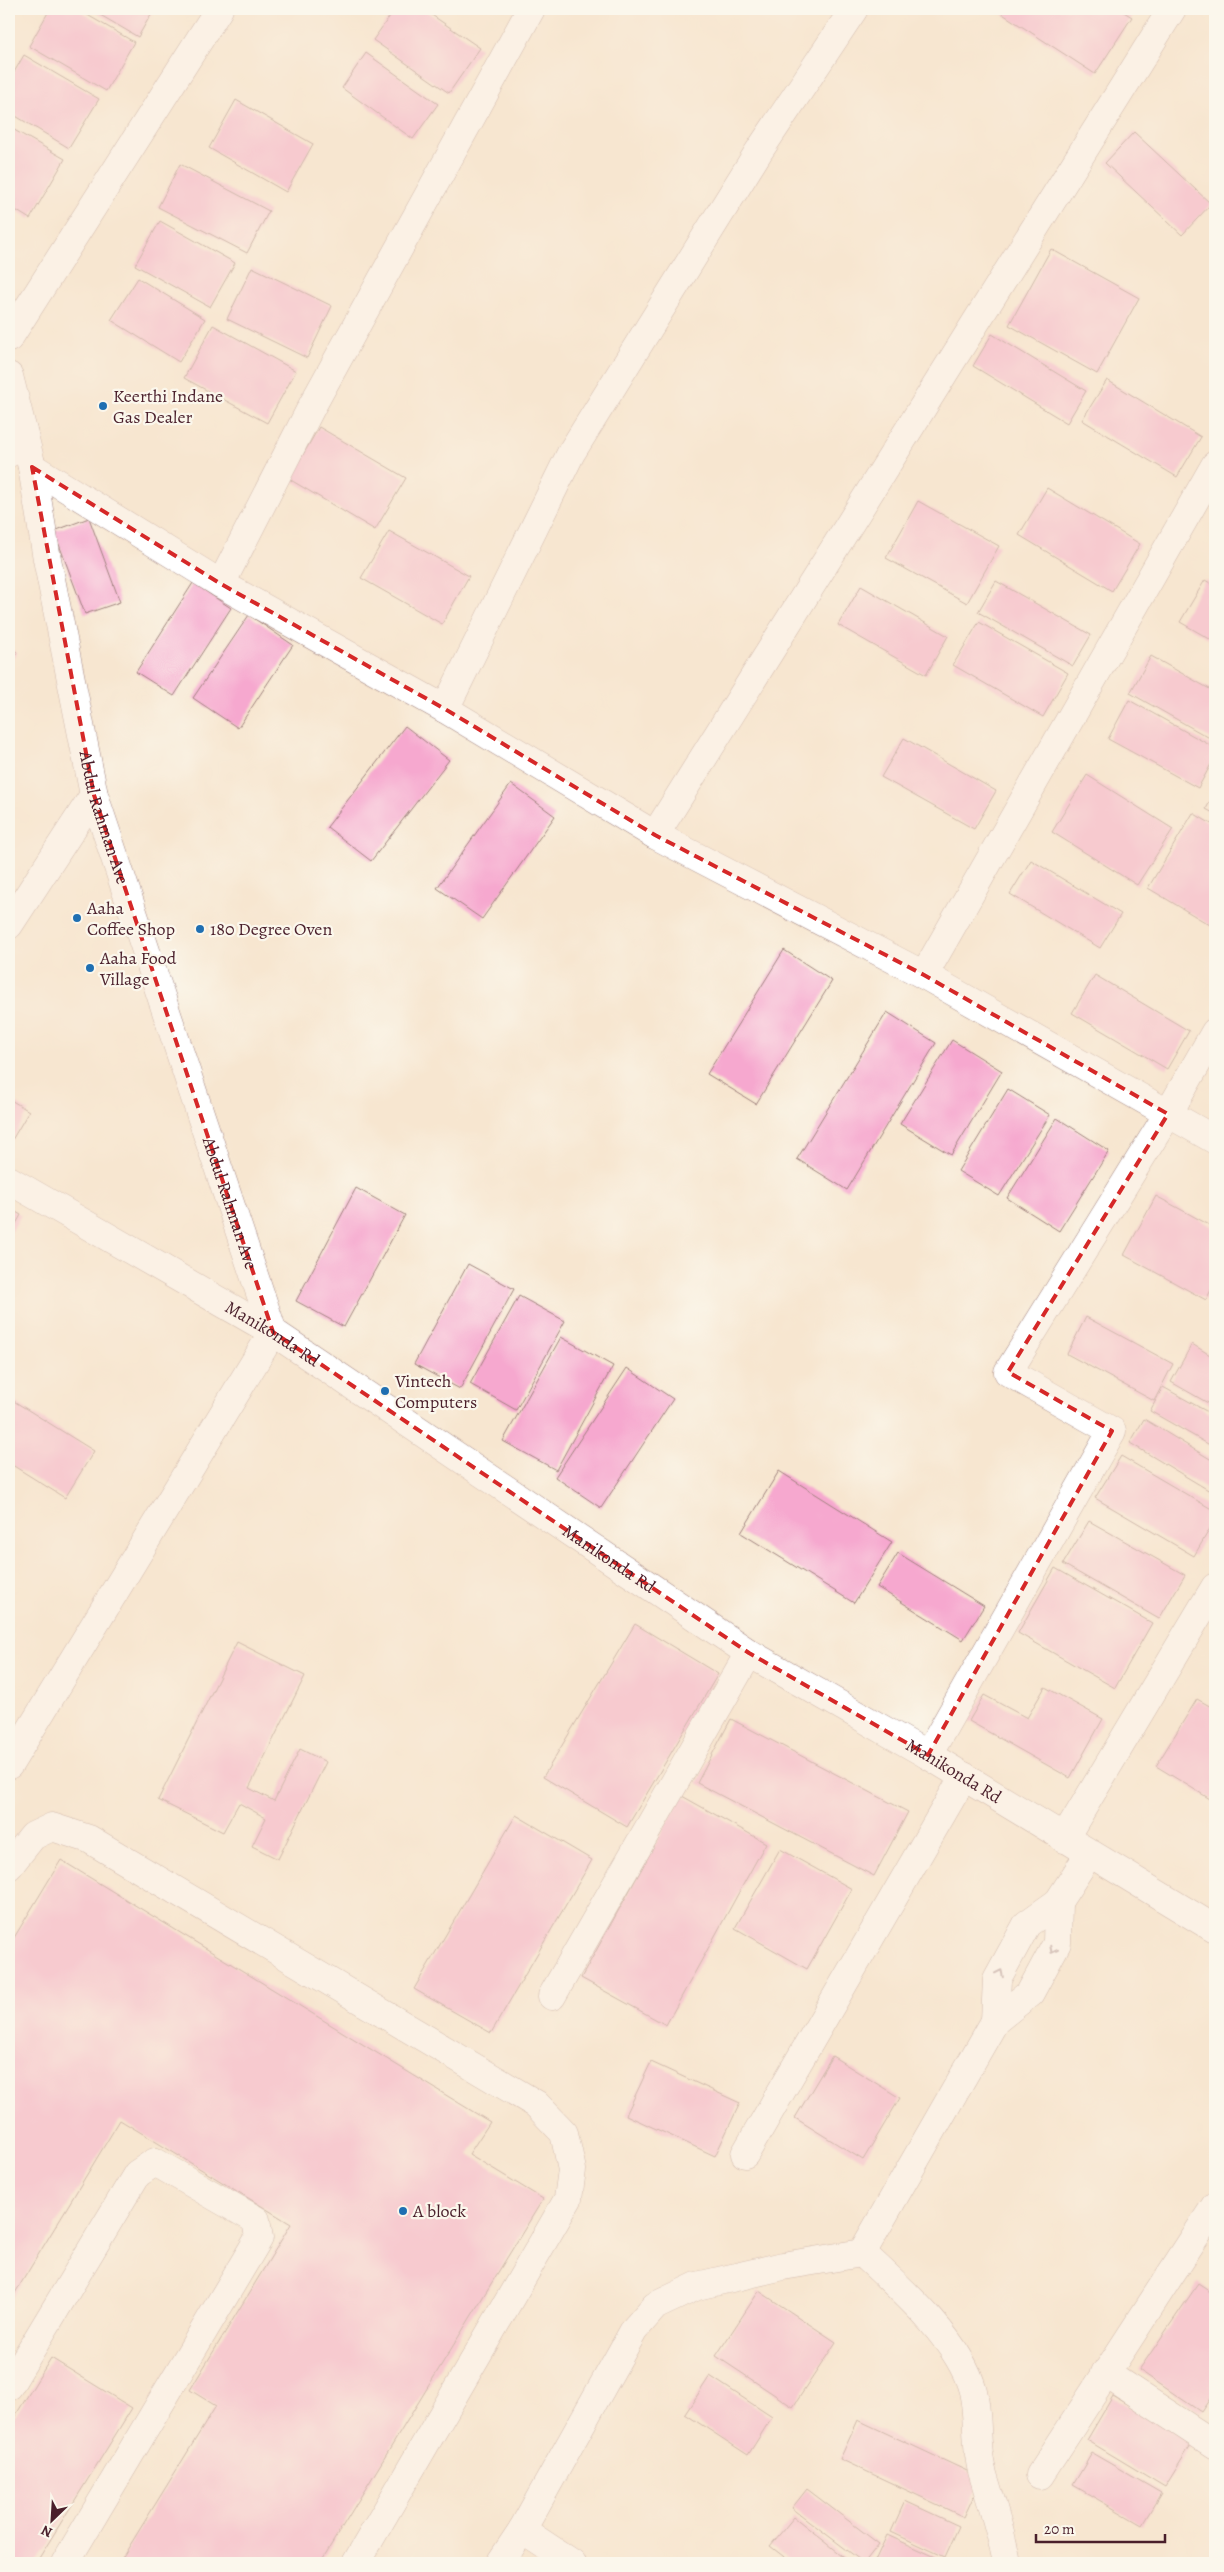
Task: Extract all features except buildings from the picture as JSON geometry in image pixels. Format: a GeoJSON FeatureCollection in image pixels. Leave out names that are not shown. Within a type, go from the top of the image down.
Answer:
{"type":"FeatureCollection","features":[{"type":"Feature","properties":{"kind":"street"},"geometry":{"type":"LineString","coordinates":[[9,338],[218,9]]}},
{"type":"Feature","properties":{"kind":"street"},"geometry":{"type":"LineString","coordinates":[[221,584],[312,406],[531,9]]}},
{"type":"Feature","properties":{"kind":"street"},"geometry":{"type":"LineString","coordinates":[[444,709],[571,453],[759,152],[854,9]]}},
{"type":"Feature","properties":{"kind":"street"},"geometry":{"type":"LineString","coordinates":[[655,835],[1172,9]]}},
{"type":"Feature","properties":{"kind":"street","name":"Abdul Rahman Ave"},"geometry":{"type":"LineString","coordinates":[[9,376],[16,442],[32,467],[47,558],[94,796],[273,1332]]}},
{"type":"Feature","properties":{"kind":"street"},"geometry":{"type":"LineString","coordinates":[[924,975],[1215,465]]}},
{"type":"Feature","properties":{"kind":"street"},"geometry":{"type":"LineString","coordinates":[[32,467],[221,584],[444,709],[655,835],[924,975],[1215,1140]]}},
{"type":"Feature","properties":{"kind":"street"},"geometry":{"type":"LineString","coordinates":[[9,925],[94,796]]}},
{"type":"Feature","properties":{"kind":"street"},"geometry":{"type":"LineString","coordinates":[[928,1755],[1112,1431],[1008,1372],[1168,1114],[1215,1032]]}},
{"type":"Feature","properties":{"kind":"street","name":"Manikonda Rd"},"geometry":{"type":"LineString","coordinates":[[9,1180],[273,1332],[749,1653],[964,1776],[1064,1839],[1215,1929]]}},
{"type":"Feature","properties":{"kind":"street"},"geometry":{"type":"LineString","coordinates":[[9,1765],[273,1332]]}},
{"type":"Feature","properties":{"kind":"street"},"geometry":{"type":"LineString","coordinates":[[1064,1839],[1215,1587]]}},
{"type":"Feature","properties":{"kind":"street"},"geometry":{"type":"LineString","coordinates":[[552,1996],[749,1653]]}},
{"type":"Feature","properties":{"kind":"street"},"geometry":{"type":"LineString","coordinates":[[745,2154],[964,1776]]}},
{"type":"Feature","properties":{"kind":"street"},"geometry":{"type":"LineString","coordinates":[[9,1866],[33,1836],[52,1827],[89,1839],[536,2104],[564,2134],[572,2170],[568,2199],[356,2563]]}},
{"type":"Feature","properties":{"kind":"street"},"geometry":{"type":"LineString","coordinates":[[994,2021],[997,1979],[1027,1924],[1058,1902],[1089,1854]]}},
{"type":"Feature","properties":{"kind":"street"},"geometry":{"type":"LineString","coordinates":[[862,2253],[994,2021],[1030,1993],[1057,1943],[1058,1902]]}},
{"type":"Feature","properties":{"kind":"street"},"geometry":{"type":"LineString","coordinates":[[9,2386],[137,2174],[155,2162],[256,2220],[260,2238],[64,2563]]}},
{"type":"Feature","properties":{"kind":"street"},"geometry":{"type":"LineString","coordinates":[[1040,2475],[1215,2206]]}},
{"type":"Feature","properties":{"kind":"street"},"geometry":{"type":"LineString","coordinates":[[500,2563],[522,2530],[634,2330],[655,2306],[697,2286],[783,2266],[862,2253]]}},
{"type":"Feature","properties":{"kind":"street"},"geometry":{"type":"LineString","coordinates":[[862,2253],[907,2294],[943,2335],[963,2368],[973,2390],[982,2470],[993,2502],[1007,2563]]}},
{"type":"Feature","properties":{"kind":"street"},"geometry":{"type":"LineString","coordinates":[[1105,2373],[1215,2445]]}},
{"type":"Feature","properties":{"kind":"street"},"geometry":{"type":"LineString","coordinates":[[522,2530],[572,2563]]}},
{"type":"Feature","properties":{"kind":"highlighted area"},"geometry":{"type":"Polygon","coordinates":[[[32,467],[221,584],[445,709],[655,835],[924,975],[1168,1114],[1008,1372],[1112,1431],[928,1755],[749,1653],[273,1332],[94,795],[32,467]]]}},
{"type":"Feature","properties":{"kind":"place","name":"Keerthi Indane Gas Dealer"},"geometry":{"type":"Point","coordinates":[103,406]}},
{"type":"Feature","properties":{"kind":"place","name":"Aaha Coffee Shop"},"geometry":{"type":"Point","coordinates":[77,918]}},
{"type":"Feature","properties":{"kind":"place","name":"180 Degree Oven"},"geometry":{"type":"Point","coordinates":[200,929]}},
{"type":"Feature","properties":{"kind":"place","name":"Aaha Food Village"},"geometry":{"type":"Point","coordinates":[90,968]}},
{"type":"Feature","properties":{"kind":"place","name":"Vintech Computers"},"geometry":{"type":"Point","coordinates":[385,1391]}},
{"type":"Feature","properties":{"kind":"place","name":"A block"},"geometry":{"type":"Point","coordinates":[403,2211]}}]}
